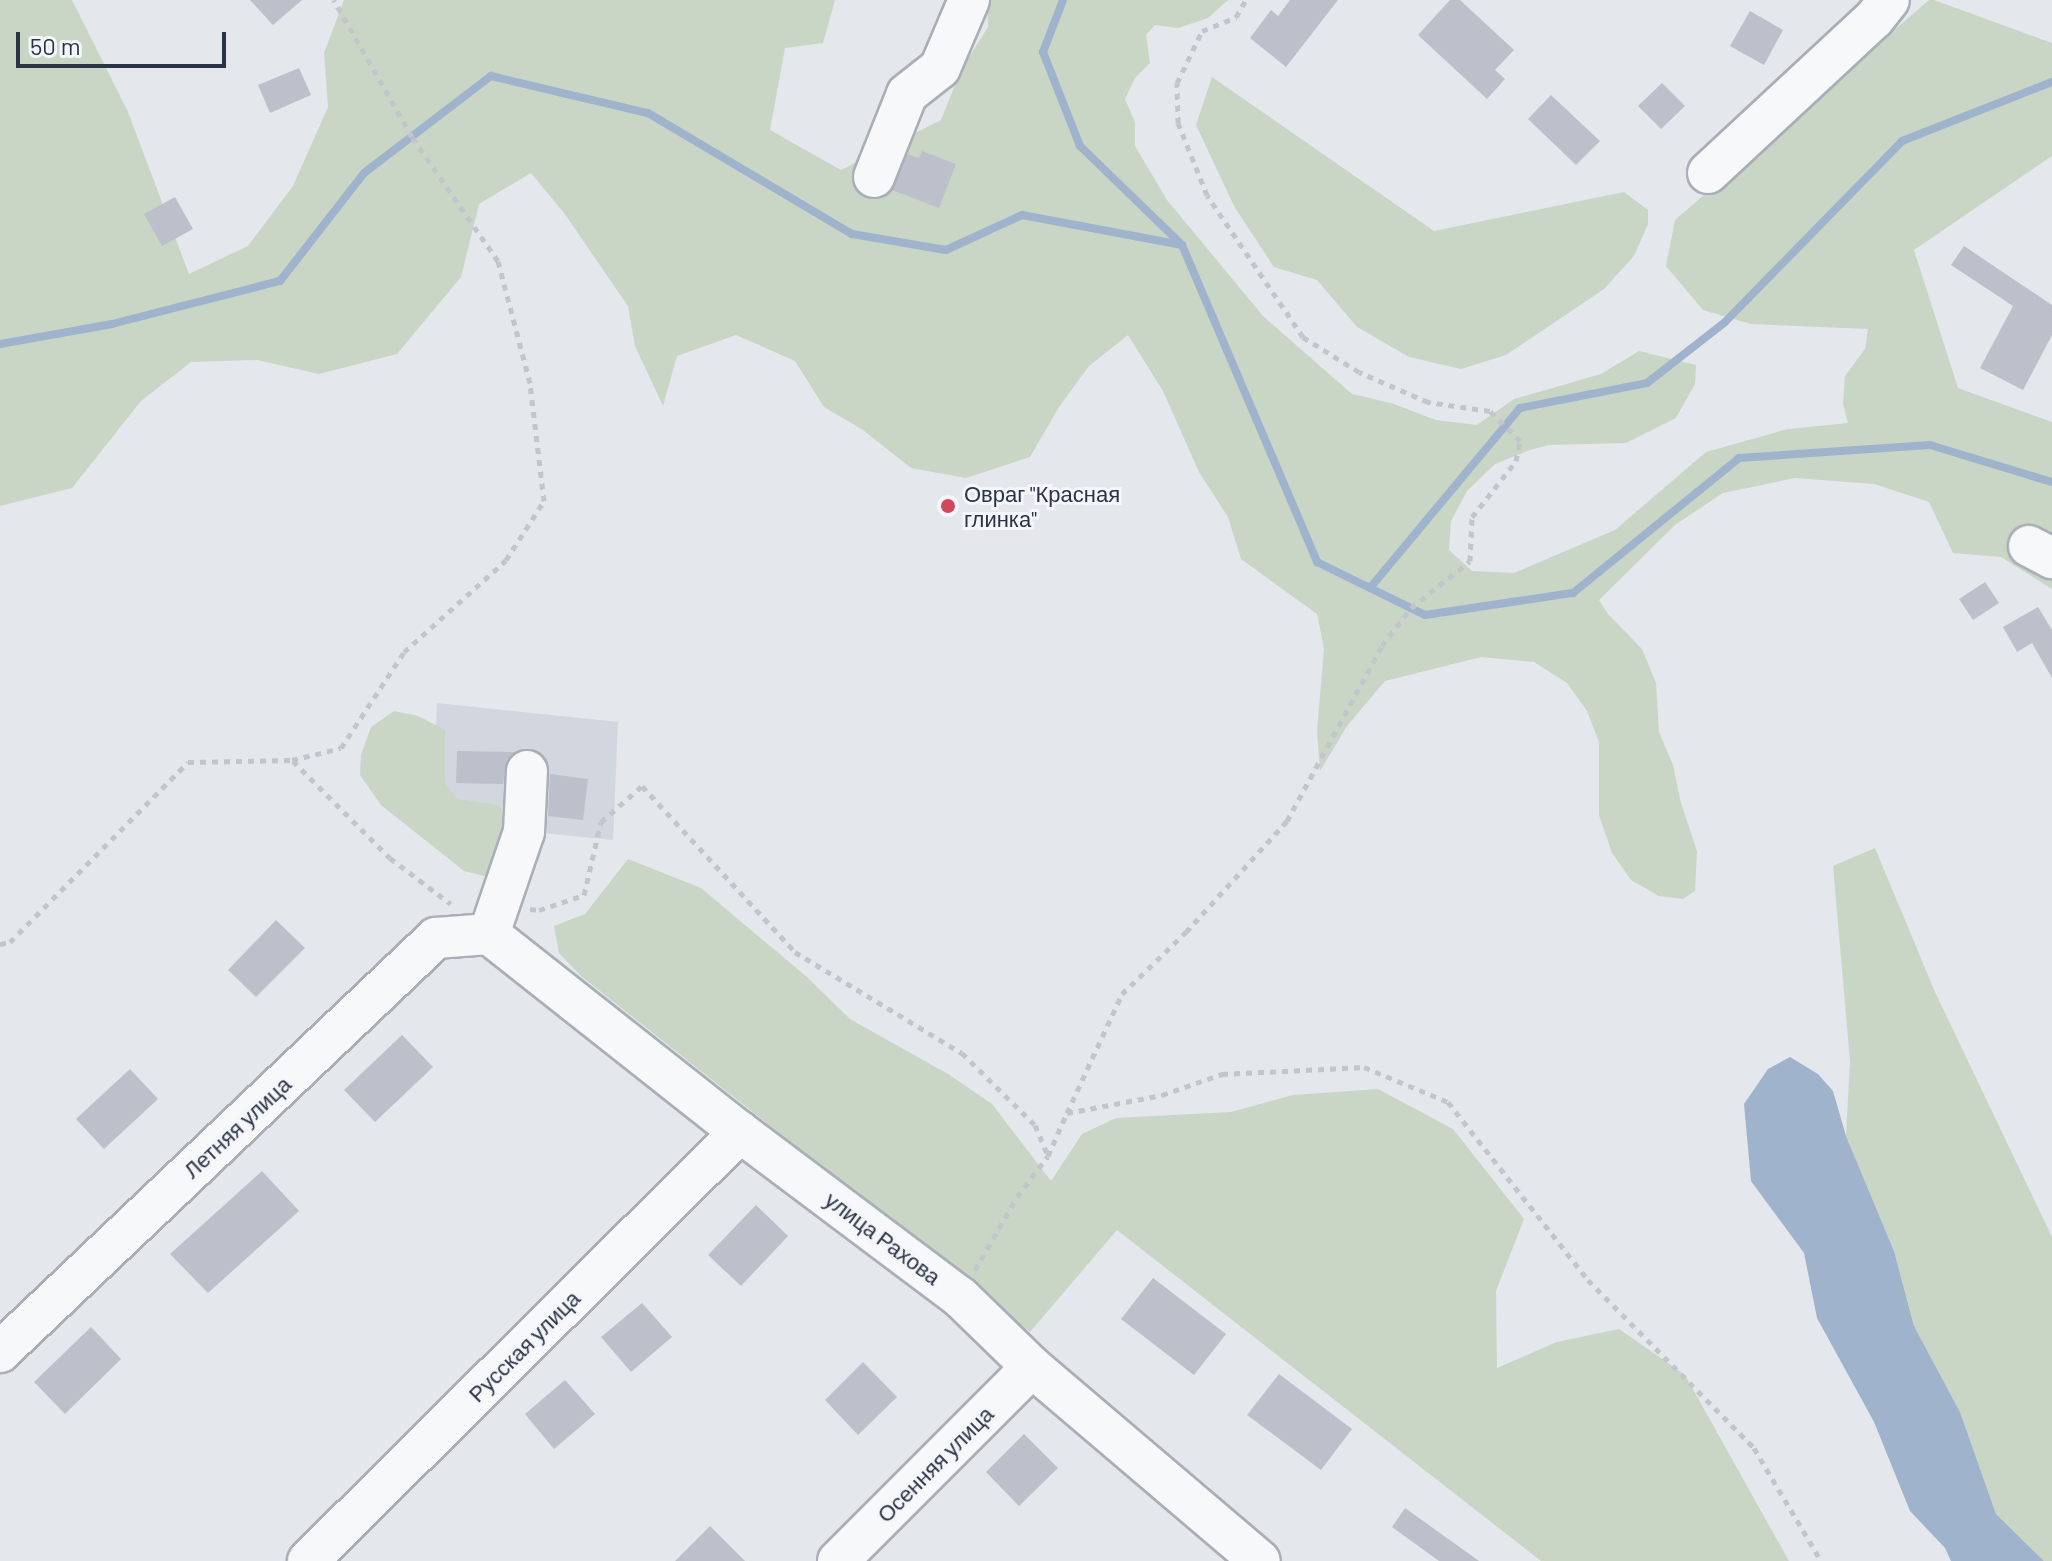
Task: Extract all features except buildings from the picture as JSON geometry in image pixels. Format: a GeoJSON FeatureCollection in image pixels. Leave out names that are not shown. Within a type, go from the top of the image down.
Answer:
{"type":"FeatureCollection","features":[{"type":"Feature","properties":{"kind":"street"},"geometry":{"type":"LineString","coordinates":[[874,177],[907,94],[940,68],[969,0]]}},
{"type":"Feature","properties":{"kind":"street"},"geometry":{"type":"LineString","coordinates":[[1708,173],[1874,19],[1889,0]]}},
{"type":"Feature","properties":{"kind":"street"},"geometry":{"type":"LineString","coordinates":[[494,921],[524,832],[527,771]]}},
{"type":"Feature","properties":{"kind":"street","name":"улица Рахова"},"geometry":{"type":"LineString","coordinates":[[494,921],[740,1132],[960,1297],[1032,1367],[1260,1561]]}},
{"type":"Feature","properties":{"kind":"street","name":"Летняя улица"},"geometry":{"type":"LineString","coordinates":[[0,1352],[436,938],[494,921]]}},
{"type":"Feature","properties":{"kind":"street","name":"Русская улица"},"geometry":{"type":"LineString","coordinates":[[308,1561],[740,1132]]}},
{"type":"Feature","properties":{"kind":"street","name":"Осенняя улица"},"geometry":{"type":"LineString","coordinates":[[838,1561],[1032,1367]]}},
{"type":"Feature","properties":{"kind":"path"},"geometry":{"type":"LineString","coordinates":[[0,944],[10,942],[188,762],[292,760],[341,748],[404,652],[506,560],[544,501],[530,383],[498,261],[412,137],[334,0]]}},
{"type":"Feature","properties":{"kind":"path"},"geometry":{"type":"LineString","coordinates":[[960,1297],[1017,1197],[1048,1156],[1122,994],[1186,932],[1287,821],[1382,646],[1411,608],[1470,561],[1472,517],[1516,461],[1520,441],[1490,411],[1428,402],[1359,372],[1303,337],[1207,195],[1178,123],[1177,83],[1202,31],[1236,17],[1246,0]]}},
{"type":"Feature","properties":{"kind":"path"},"geometry":{"type":"LineString","coordinates":[[292,760],[390,858],[494,921],[584,895],[601,822],[642,786],[795,952],[962,1053],[1035,1125],[1048,1156]]}},
{"type":"Feature","properties":{"kind":"path"},"geometry":{"type":"LineString","coordinates":[[1067,1113],[1162,1095],[1222,1074],[1364,1067],[1448,1102],[1588,1280],[1638,1326],[1754,1448],[1821,1561]]}},
{"type":"Feature","properties":{"kind":"shaded area"},"geometry":{"type":"Polygon","coordinates":[[[437,703],[618,722],[613,840],[432,822],[437,703]]]}},
{"type":"Feature","properties":{"kind":"green space"},"geometry":{"type":"Polygon","coordinates":[[[0,0],[72,0],[128,112],[189,274],[248,246],[293,186],[328,107],[324,53],[344,0],[835,0],[823,43],[785,48],[770,130],[841,170],[941,120],[961,70],[988,27],[987,0],[1228,0],[1208,18],[1178,28],[1155,25],[1146,35],[1150,63],[1135,78],[1125,99],[1135,122],[1135,146],[1167,200],[1263,316],[1352,394],[1391,403],[1436,420],[1477,425],[1514,399],[1601,374],[1639,351],[1696,365],[1695,384],[1676,418],[1626,443],[1549,445],[1530,450],[1495,464],[1467,491],[1451,521],[1449,550],[1472,571],[1514,573],[1615,530],[1706,452],[1788,429],[1848,423],[1843,404],[1845,376],[1865,349],[1868,329],[1751,324],[1703,310],[1666,266],[1675,220],[1929,0],[1934,0],[2052,43],[2052,156],[1914,250],[1958,388],[2052,422],[2052,589],[2001,557],[1953,553],[1929,502],[1874,484],[1795,478],[1723,493],[1675,525],[1599,600],[1608,614],[1642,649],[1656,683],[1659,732],[1673,765],[1681,803],[1697,851],[1695,891],[1683,899],[1659,896],[1631,880],[1612,853],[1599,815],[1599,742],[1587,711],[1567,683],[1534,662],[1481,657],[1385,681],[1347,726],[1320,771],[1317,731],[1324,648],[1317,614],[1241,559],[1228,517],[1199,472],[1163,391],[1128,335],[1089,366],[1059,407],[1030,457],[966,478],[911,468],[863,430],[824,407],[795,361],[736,335],[677,356],[663,406],[635,346],[628,306],[564,213],[531,173],[479,204],[461,277],[397,354],[319,374],[257,360],[191,362],[141,401],[72,488],[0,506],[0,0]]]}},
{"type":"Feature","properties":{"kind":"green space"},"geometry":{"type":"Polygon","coordinates":[[[1212,77],[1434,231],[1624,192],[1648,210],[1648,224],[1634,256],[1604,289],[1506,355],[1461,369],[1409,357],[1357,327],[1317,280],[1274,267],[1235,208],[1196,125],[1212,77]]]}},
{"type":"Feature","properties":{"kind":"green space"},"geometry":{"type":"Polygon","coordinates":[[[394,711],[418,716],[445,730],[445,783],[457,799],[498,805],[507,815],[508,829],[488,877],[464,871],[381,805],[360,775],[361,755],[371,727],[394,711]]]}},
{"type":"Feature","properties":{"kind":"green space"},"geometry":{"type":"Polygon","coordinates":[[[1875,848],[1935,992],[2052,1237],[2052,1561],[2044,1561],[1996,1514],[1960,1412],[1914,1326],[1894,1251],[1846,1136],[1850,1061],[1833,866],[1875,848]]]}},
{"type":"Feature","properties":{"kind":"green space"},"geometry":{"type":"Polygon","coordinates":[[[628,859],[701,888],[807,977],[850,1019],[948,1074],[992,1104],[1051,1181],[1082,1134],[1116,1118],[1231,1112],[1293,1095],[1378,1089],[1453,1129],[1524,1219],[1496,1291],[1497,1368],[1557,1342],[1619,1329],[1685,1375],[1789,1561],[1541,1561],[1117,1230],[1030,1332],[581,976],[559,953],[554,926],[585,914],[628,859]]]}},
{"type":"Feature","properties":{"kind":"water"},"geometry":{"type":"Polygon","coordinates":[[[1790,1057],[1818,1074],[1833,1091],[1846,1136],[1894,1251],[1914,1326],[1960,1412],[1996,1514],[2044,1561],[1951,1561],[1945,1548],[1910,1511],[1874,1422],[1817,1318],[1804,1253],[1751,1181],[1744,1104],[1768,1069],[1790,1057]]]}},
{"type":"Feature","properties":{"kind":"waterway"},"geometry":{"type":"LineString","coordinates":[[1063,0],[1043,52],[1080,146],[1182,245]]}},
{"type":"Feature","properties":{"kind":"waterway"},"geometry":{"type":"LineString","coordinates":[[0,344],[112,324],[280,281],[364,173],[491,76],[648,113],[852,234],[946,250],[1022,215],[1182,245],[1317,562],[1425,615],[1573,593],[1739,458],[1930,445],[2052,482]]}},
{"type":"Feature","properties":{"kind":"waterway"},"geometry":{"type":"LineString","coordinates":[[1370,588],[1520,408],[1647,383],[1725,322],[1902,141],[2052,82]]}},
{"type":"Feature","properties":{"kind":"place","name":"Овраг \"Красная глинка\""},"geometry":{"type":"Point","coordinates":[948,506]}}]}
